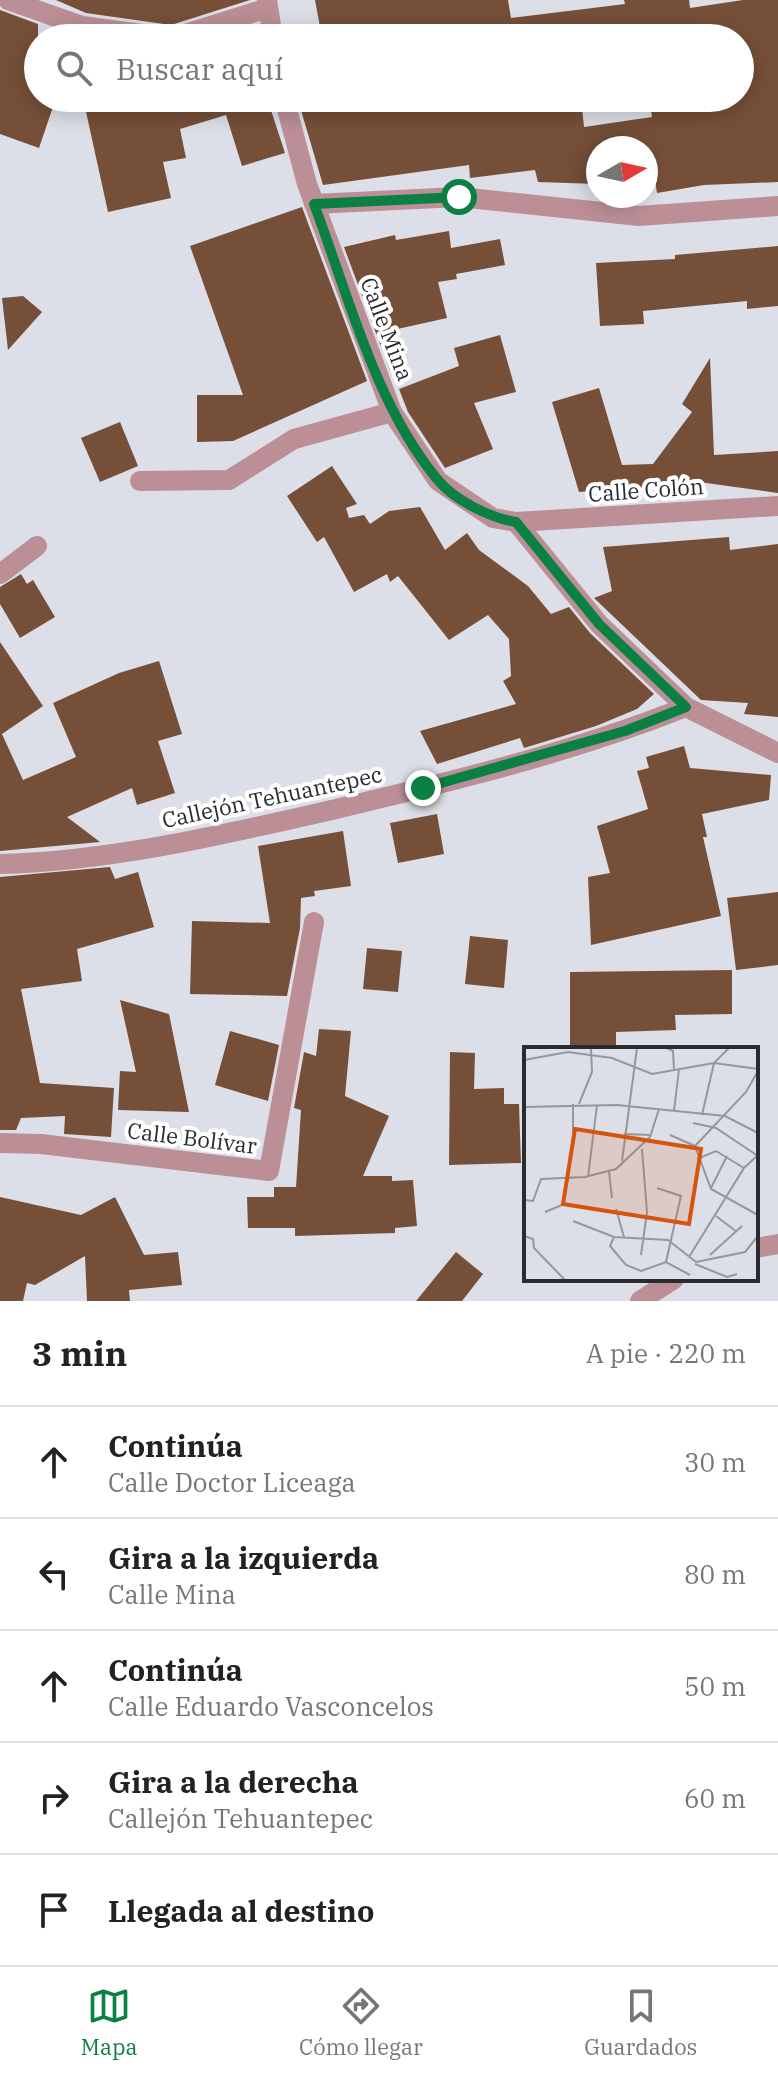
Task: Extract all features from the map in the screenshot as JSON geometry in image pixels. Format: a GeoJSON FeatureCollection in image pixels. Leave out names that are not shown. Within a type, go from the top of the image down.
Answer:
{"type":"FeatureCollection","features":[{"type":"Feature","properties":{"kind":"street"},"geometry":{"type":"LineString","coordinates":[[8,0],[76,24]]}},
{"type":"Feature","properties":{"kind":"street"},"geometry":{"type":"LineString","coordinates":[[212,24],[268,4],[271,24]]}},
{"type":"Feature","properties":{"kind":"street","name":"Calle Mina"},"geometry":{"type":"LineString","coordinates":[[288,112],[314,204],[392,412],[438,481],[493,518],[516,522]]}},
{"type":"Feature","properties":{"kind":"street"},"geometry":{"type":"LineString","coordinates":[[314,204],[459,197],[639,216],[778,206]]}},
{"type":"Feature","properties":{"kind":"street"},"geometry":{"type":"LineString","coordinates":[[140,481],[229,480],[294,439],[392,412]]}},
{"type":"Feature","properties":{"kind":"street","name":"Calle Colón"},"geometry":{"type":"LineString","coordinates":[[516,522],[778,506]]}},
{"type":"Feature","properties":{"kind":"street"},"geometry":{"type":"LineString","coordinates":[[516,522],[599,624],[686,707],[778,753]]}},
{"type":"Feature","properties":{"kind":"street"},"geometry":{"type":"LineString","coordinates":[[0,574],[37,546]]}},
{"type":"Feature","properties":{"kind":"street","name":"Callejón Tehuantepec"},"geometry":{"type":"LineString","coordinates":[[0,864],[68,860],[287,820],[423,788],[625,731],[686,707]]}},
{"type":"Feature","properties":{"kind":"street","name":"Calle Bolívar"},"geometry":{"type":"LineString","coordinates":[[0,1143],[41,1144],[269,1171],[314,922]]}},
{"type":"Feature","properties":{"kind":"street"},"geometry":{"type":"LineString","coordinates":[[758,1248],[778,1244]]}},
{"type":"Feature","properties":{"kind":"street"},"geometry":{"type":"LineString","coordinates":[[640,1301],[674,1287]]}},
{"type":"Feature","properties":{"kind":"building"},"geometry":{"type":"Polygon","coordinates":[[[56,0],[250,0],[174,24],[86,13],[56,0]]]}},
{"type":"Feature","properties":{"kind":"building"},"geometry":{"type":"Polygon","coordinates":[[[315,0],[508,0],[511,18],[625,4],[624,0],[689,0],[690,8],[743,0],[778,0],[778,182],[704,185],[658,193],[658,136],[586,136],[586,184],[538,182],[535,170],[470,178],[469,165],[323,185],[302,112],[582,112],[584,127],[652,117],[651,112],[754,112],[754,24],[319,24],[315,0]]]}},
{"type":"Feature","properties":{"kind":"building"},"geometry":{"type":"Polygon","coordinates":[[[0,10],[38,24],[24,24],[24,112],[51,112],[39,148],[0,134],[0,10]]]}},
{"type":"Feature","properties":{"kind":"building"},"geometry":{"type":"Polygon","coordinates":[[[86,112],[272,112],[285,153],[242,166],[226,115],[180,129],[186,158],[163,162],[171,198],[108,212],[86,112]]]}},
{"type":"Feature","properties":{"kind":"building"},"geometry":{"type":"Polygon","coordinates":[[[302,207],[367,381],[233,441],[197,442],[197,395],[243,395],[190,246],[302,207]]]}},
{"type":"Feature","properties":{"kind":"building"},"geometry":{"type":"Polygon","coordinates":[[[449,231],[451,248],[500,239],[505,265],[456,274],[457,279],[438,282],[447,318],[393,330],[406,364],[390,371],[344,247],[395,235],[396,240],[449,231]]]}},
{"type":"Feature","properties":{"kind":"building"},"geometry":{"type":"Polygon","coordinates":[[[778,246],[778,306],[747,309],[747,301],[643,311],[644,324],[600,326],[596,263],[675,259],[675,255],[778,246]]]}},
{"type":"Feature","properties":{"kind":"building"},"geometry":{"type":"Polygon","coordinates":[[[23,296],[42,312],[8,350],[2,298],[23,296]]]}},
{"type":"Feature","properties":{"kind":"building"},"geometry":{"type":"Polygon","coordinates":[[[500,335],[516,392],[474,403],[493,449],[445,468],[408,412],[399,389],[459,366],[454,348],[500,335]]]}},
{"type":"Feature","properties":{"kind":"building"},"geometry":{"type":"Polygon","coordinates":[[[710,358],[714,455],[778,451],[778,493],[699,482],[700,490],[653,487],[579,492],[552,402],[599,388],[622,465],[653,464],[692,412],[682,404],[710,358]]]}},
{"type":"Feature","properties":{"kind":"building"},"geometry":{"type":"Polygon","coordinates":[[[120,422],[138,466],[100,482],[81,438],[120,422]]]}},
{"type":"Feature","properties":{"kind":"building"},"geometry":{"type":"Polygon","coordinates":[[[332,466],[357,504],[346,508],[349,518],[364,515],[370,524],[389,511],[420,507],[445,550],[467,533],[479,550],[528,586],[551,614],[569,607],[590,633],[654,694],[637,709],[596,726],[524,748],[520,738],[437,764],[420,731],[516,704],[503,681],[511,676],[509,639],[488,615],[449,640],[398,576],[390,582],[387,574],[354,592],[324,537],[317,542],[287,496],[332,466]]]}},
{"type":"Feature","properties":{"kind":"building"},"geometry":{"type":"Polygon","coordinates":[[[729,537],[730,550],[778,544],[778,717],[744,714],[748,703],[701,700],[594,598],[612,591],[603,547],[729,537]]]}},
{"type":"Feature","properties":{"kind":"building"},"geometry":{"type":"Polygon","coordinates":[[[21,574],[27,584],[33,580],[55,617],[20,638],[0,604],[0,587],[21,574]]]}},
{"type":"Feature","properties":{"kind":"building"},"geometry":{"type":"Polygon","coordinates":[[[0,642],[43,706],[2,734],[23,780],[76,757],[53,703],[119,673],[159,661],[182,734],[158,741],[175,793],[137,805],[132,788],[67,817],[100,842],[0,851],[0,642]]]}},
{"type":"Feature","properties":{"kind":"building"},"geometry":{"type":"Polygon","coordinates":[[[684,746],[690,768],[771,775],[769,800],[702,814],[707,837],[703,837],[721,916],[591,945],[588,877],[610,873],[597,826],[648,809],[637,771],[649,768],[646,757],[684,746]]]}},
{"type":"Feature","properties":{"kind":"building"},"geometry":{"type":"Polygon","coordinates":[[[437,814],[444,854],[398,863],[390,823],[437,814]]]}},
{"type":"Feature","properties":{"kind":"building"},"geometry":{"type":"Polygon","coordinates":[[[343,831],[351,886],[314,891],[315,896],[301,898],[300,928],[287,996],[190,994],[192,921],[270,923],[258,846],[343,831]]]}},
{"type":"Feature","properties":{"kind":"building"},"geometry":{"type":"Polygon","coordinates":[[[110,867],[115,879],[138,872],[154,927],[77,949],[82,981],[21,989],[40,1083],[114,1088],[111,1137],[64,1134],[65,1116],[21,1118],[16,1130],[0,1130],[0,877],[110,867]]]}},
{"type":"Feature","properties":{"kind":"building"},"geometry":{"type":"Polygon","coordinates":[[[778,892],[778,965],[736,970],[727,898],[778,892]]]}},
{"type":"Feature","properties":{"kind":"building"},"geometry":{"type":"Polygon","coordinates":[[[470,936],[508,940],[504,988],[465,984],[470,936]]]}},
{"type":"Feature","properties":{"kind":"building"},"geometry":{"type":"Polygon","coordinates":[[[367,948],[402,951],[398,992],[363,989],[367,948]]]}},
{"type":"Feature","properties":{"kind":"building"},"geometry":{"type":"Polygon","coordinates":[[[732,970],[732,1014],[675,1015],[676,1030],[616,1032],[616,1047],[570,1047],[570,972],[732,970]]]}},
{"type":"Feature","properties":{"kind":"building"},"geometry":{"type":"Polygon","coordinates":[[[120,1000],[169,1014],[189,1112],[118,1110],[120,1071],[136,1072],[120,1000]]]}},
{"type":"Feature","properties":{"kind":"building"},"geometry":{"type":"Polygon","coordinates":[[[319,1029],[351,1031],[345,1096],[389,1116],[363,1176],[392,1176],[392,1181],[413,1180],[417,1226],[395,1228],[395,1233],[295,1236],[295,1228],[248,1228],[247,1197],[274,1197],[274,1187],[296,1187],[301,1110],[294,1108],[304,1052],[316,1056],[319,1029]]]}},
{"type":"Feature","properties":{"kind":"building"},"geometry":{"type":"Polygon","coordinates":[[[230,1031],[279,1045],[268,1101],[215,1085],[230,1031]]]}},
{"type":"Feature","properties":{"kind":"building"},"geometry":{"type":"Polygon","coordinates":[[[450,1052],[475,1053],[474,1089],[504,1088],[504,1104],[519,1104],[521,1163],[449,1165],[450,1052]]]}},
{"type":"Feature","properties":{"kind":"building"},"geometry":{"type":"Polygon","coordinates":[[[0,1197],[81,1215],[115,1197],[144,1255],[178,1252],[182,1285],[129,1290],[130,1301],[87,1301],[85,1256],[35,1285],[27,1283],[23,1301],[0,1301],[0,1197]]]}},
{"type":"Feature","properties":{"kind":"building"},"geometry":{"type":"Polygon","coordinates":[[[456,1252],[483,1274],[462,1301],[416,1301],[456,1252]]]}},
{"type":"Feature","properties":{"kind":"route"},"geometry":{"type":"LineString","coordinates":[[423,788],[625,731],[686,707],[599,624],[516,522],[493,518],[438,481],[392,412],[314,204],[459,197]]}}]}
